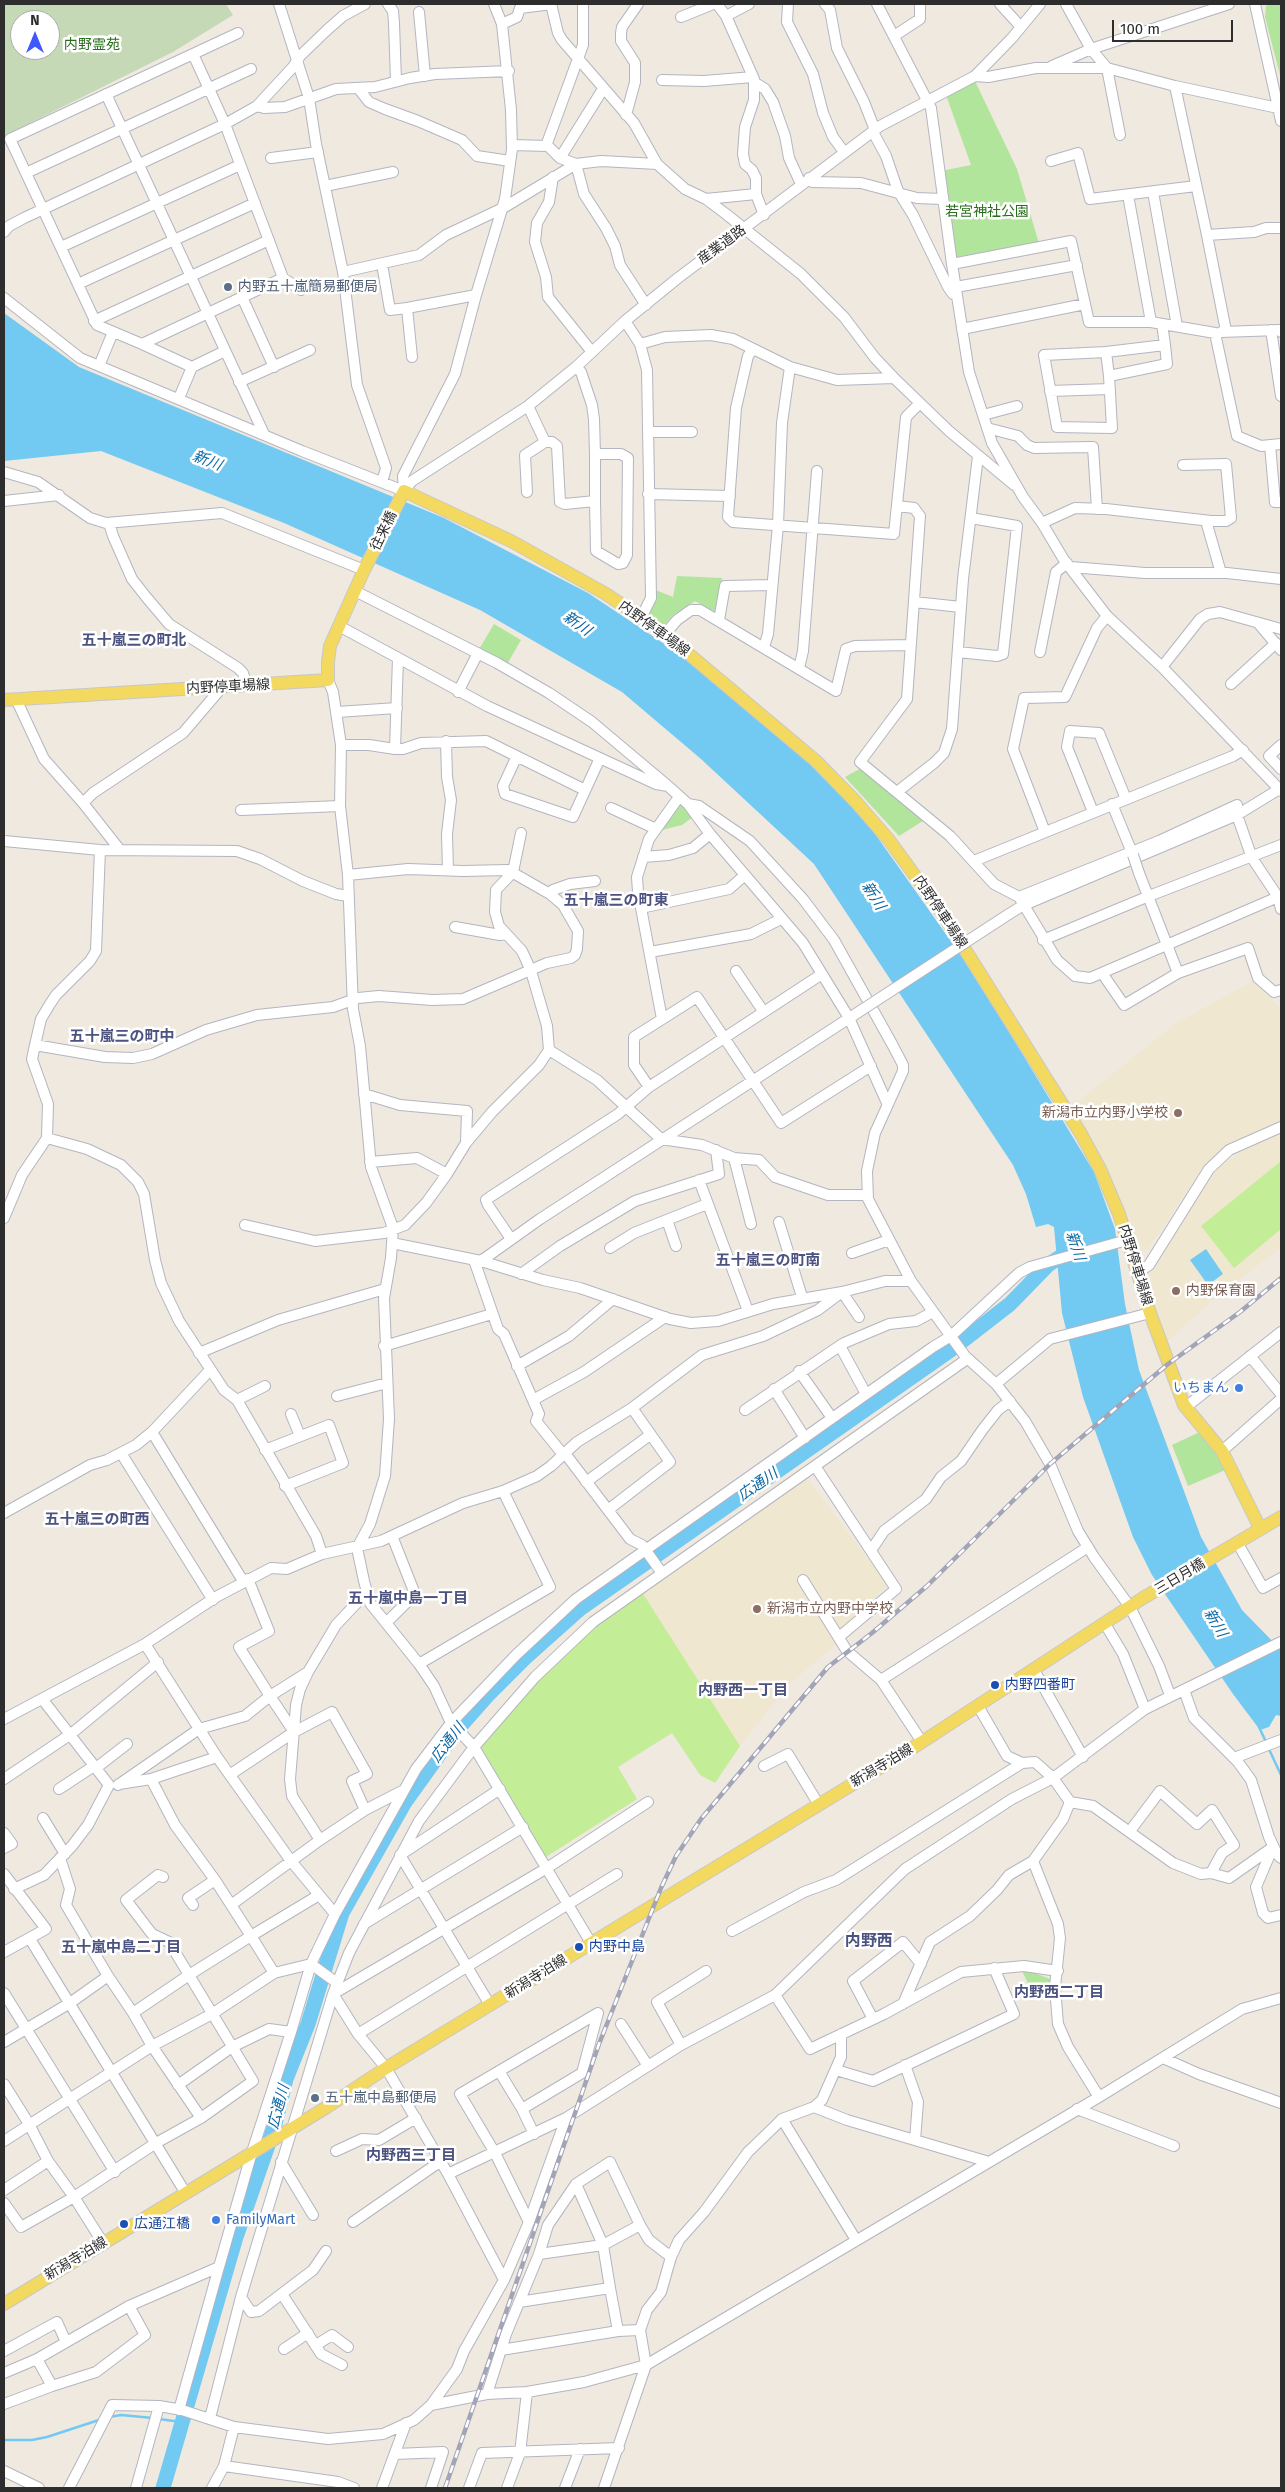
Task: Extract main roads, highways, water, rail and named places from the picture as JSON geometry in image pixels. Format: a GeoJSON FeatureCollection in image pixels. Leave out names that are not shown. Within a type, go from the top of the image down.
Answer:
{"type":"FeatureCollection","features":[{"type":"Feature","properties":{"kind":"main road","name":"往来橋"},"geometry":{"type":"LineString","coordinates":[[328,680],[330,646],[402,494]]}},
{"type":"Feature","properties":{"kind":"main road","name":"内野停車場線"},"geometry":{"type":"LineString","coordinates":[[402,494],[417,495],[536,553],[606,594],[665,634],[816,761],[856,802],[914,872],[1081,1134],[1110,1192],[1150,1313],[1184,1405],[1222,1451],[1260,1528]]}},
{"type":"Feature","properties":{"kind":"main road","name":"内野停車場線"},"geometry":{"type":"LineString","coordinates":[[10,700],[328,680]]}},
{"type":"Feature","properties":{"kind":"main road"},"geometry":{"type":"LineString","coordinates":[[1260,1528],[1281,1517]]}},
{"type":"Feature","properties":{"kind":"main road","name":"三日月橋"},"geometry":{"type":"LineString","coordinates":[[1143,1598],[1260,1528]]}},
{"type":"Feature","properties":{"kind":"main road","name":"新潟寺泊線"},"geometry":{"type":"LineString","coordinates":[[4,2304],[386,2068],[922,1742],[1106,1624],[1143,1598]]}},
{"type":"Feature","properties":{"kind":"water","name":"新川"},"geometry":{"type":"Polygon","coordinates":[[[4,313],[79,367],[444,518],[588,593],[675,651],[844,790],[972,971],[1094,1172],[1115,1229],[1125,1304],[1139,1370],[1201,1537],[1242,1610],[1281,1650],[1281,1716],[1276,1715],[1269,1727],[1260,1730],[1233,1694],[1152,1575],[1133,1537],[1083,1397],[1062,1313],[1054,1227],[1048,1224],[1036,1227],[1026,1194],[1013,1165],[814,864],[701,759],[622,692],[480,610],[284,523],[101,451],[4,461],[4,313]]]}},
{"type":"Feature","properties":{"kind":"water"},"geometry":{"type":"Polygon","coordinates":[[[1206,1249],[1223,1274],[1208,1285],[1190,1260],[1206,1249]]]}},
{"type":"Feature","properties":{"kind":"waterway","name":"広通川"},"geometry":{"type":"LineString","coordinates":[[163,2488],[236,2237],[274,2128],[286,2079],[308,2024],[342,1913],[405,1802],[456,1731],[487,1696],[525,1658],[581,1608],[952,1349],[1010,1304],[1048,1265],[1060,1257]]}},
{"type":"Feature","properties":{"kind":"waterway"},"geometry":{"type":"LineString","coordinates":[[1259,1727],[1266,1742]]}},
{"type":"Feature","properties":{"kind":"waterway"},"geometry":{"type":"LineString","coordinates":[[1268,1747],[1281,1775]]}},
{"type":"Feature","properties":{"kind":"waterway"},"geometry":{"type":"LineString","coordinates":[[109,2417],[121,2415],[153,2418]]}},
{"type":"Feature","properties":{"kind":"waterway"},"geometry":{"type":"LineString","coordinates":[[4,2440],[32,2440],[47,2437],[102,2419]]}},
{"type":"Feature","properties":{"kind":"waterway"},"geometry":{"type":"LineString","coordinates":[[159,2419],[181,2422]]}},
{"type":"Feature","properties":{"kind":"railway"},"geometry":{"type":"LineString","coordinates":[[445,2488],[599,2044],[661,1888],[676,1856],[701,1819],[828,1667],[872,1633],[927,1586],[1050,1464],[1168,1364],[1240,1312],[1281,1278]]}},
{"type":"Feature","properties":{"kind":"place","name":"内野五十嵐簡易郵便局"},"geometry":{"type":"Point","coordinates":[228,287]}},
{"type":"Feature","properties":{"kind":"place","name":"新潟市立内野小学校"},"geometry":{"type":"Point","coordinates":[1178,1113]}},
{"type":"Feature","properties":{"kind":"place","name":"内野保育園"},"geometry":{"type":"Point","coordinates":[1176,1291]}},
{"type":"Feature","properties":{"kind":"place","name":"いちまん"},"geometry":{"type":"Point","coordinates":[1239,1388]}},
{"type":"Feature","properties":{"kind":"place","name":"新潟市立内野中学校"},"geometry":{"type":"Point","coordinates":[757,1609]}},
{"type":"Feature","properties":{"kind":"place","name":"内野四番町"},"geometry":{"type":"Point","coordinates":[995,1685]}},
{"type":"Feature","properties":{"kind":"place","name":"内野中島"},"geometry":{"type":"Point","coordinates":[579,1947]}},
{"type":"Feature","properties":{"kind":"place","name":"五十嵐中島郵便局"},"geometry":{"type":"Point","coordinates":[315,2098]}},
{"type":"Feature","properties":{"kind":"place","name":"FamilyMart"},"geometry":{"type":"Point","coordinates":[216,2220]}},
{"type":"Feature","properties":{"kind":"place","name":"広通江橋"},"geometry":{"type":"Point","coordinates":[124,2224]}},
{"type":"Feature","properties":{"kind":"district","name":"五十嵐三の町北"},"geometry":{"type":"Point","coordinates":[134,641]}},
{"type":"Feature","properties":{"kind":"district","name":"五十嵐三の町東"},"geometry":{"type":"Point","coordinates":[616,901]}},
{"type":"Feature","properties":{"kind":"district","name":"五十嵐三の町中"},"geometry":{"type":"Point","coordinates":[122,1037]}},
{"type":"Feature","properties":{"kind":"district","name":"五十嵐三の町南"},"geometry":{"type":"Point","coordinates":[768,1261]}},
{"type":"Feature","properties":{"kind":"district","name":"五十嵐三の町西"},"geometry":{"type":"Point","coordinates":[97,1520]}},
{"type":"Feature","properties":{"kind":"district","name":"五十嵐中島一丁目"},"geometry":{"type":"Point","coordinates":[408,1599]}},
{"type":"Feature","properties":{"kind":"district","name":"内野西一丁目"},"geometry":{"type":"Point","coordinates":[743,1691]}},
{"type":"Feature","properties":{"kind":"district","name":"内野西"},"geometry":{"type":"Point","coordinates":[869,1942]}},
{"type":"Feature","properties":{"kind":"district","name":"五十嵐中島二丁目"},"geometry":{"type":"Point","coordinates":[121,1948]}},
{"type":"Feature","properties":{"kind":"district","name":"内野西二丁目"},"geometry":{"type":"Point","coordinates":[1059,1993]}},
{"type":"Feature","properties":{"kind":"district","name":"内野西三丁目"},"geometry":{"type":"Point","coordinates":[411,2156]}},
{"type":"Feature","properties":{"kind":"park label","name":"内野霊苑"},"geometry":{"type":"Point","coordinates":[92,45]}},
{"type":"Feature","properties":{"kind":"park label","name":"若宮神社公園"},"geometry":{"type":"Point","coordinates":[987,212]}}]}
